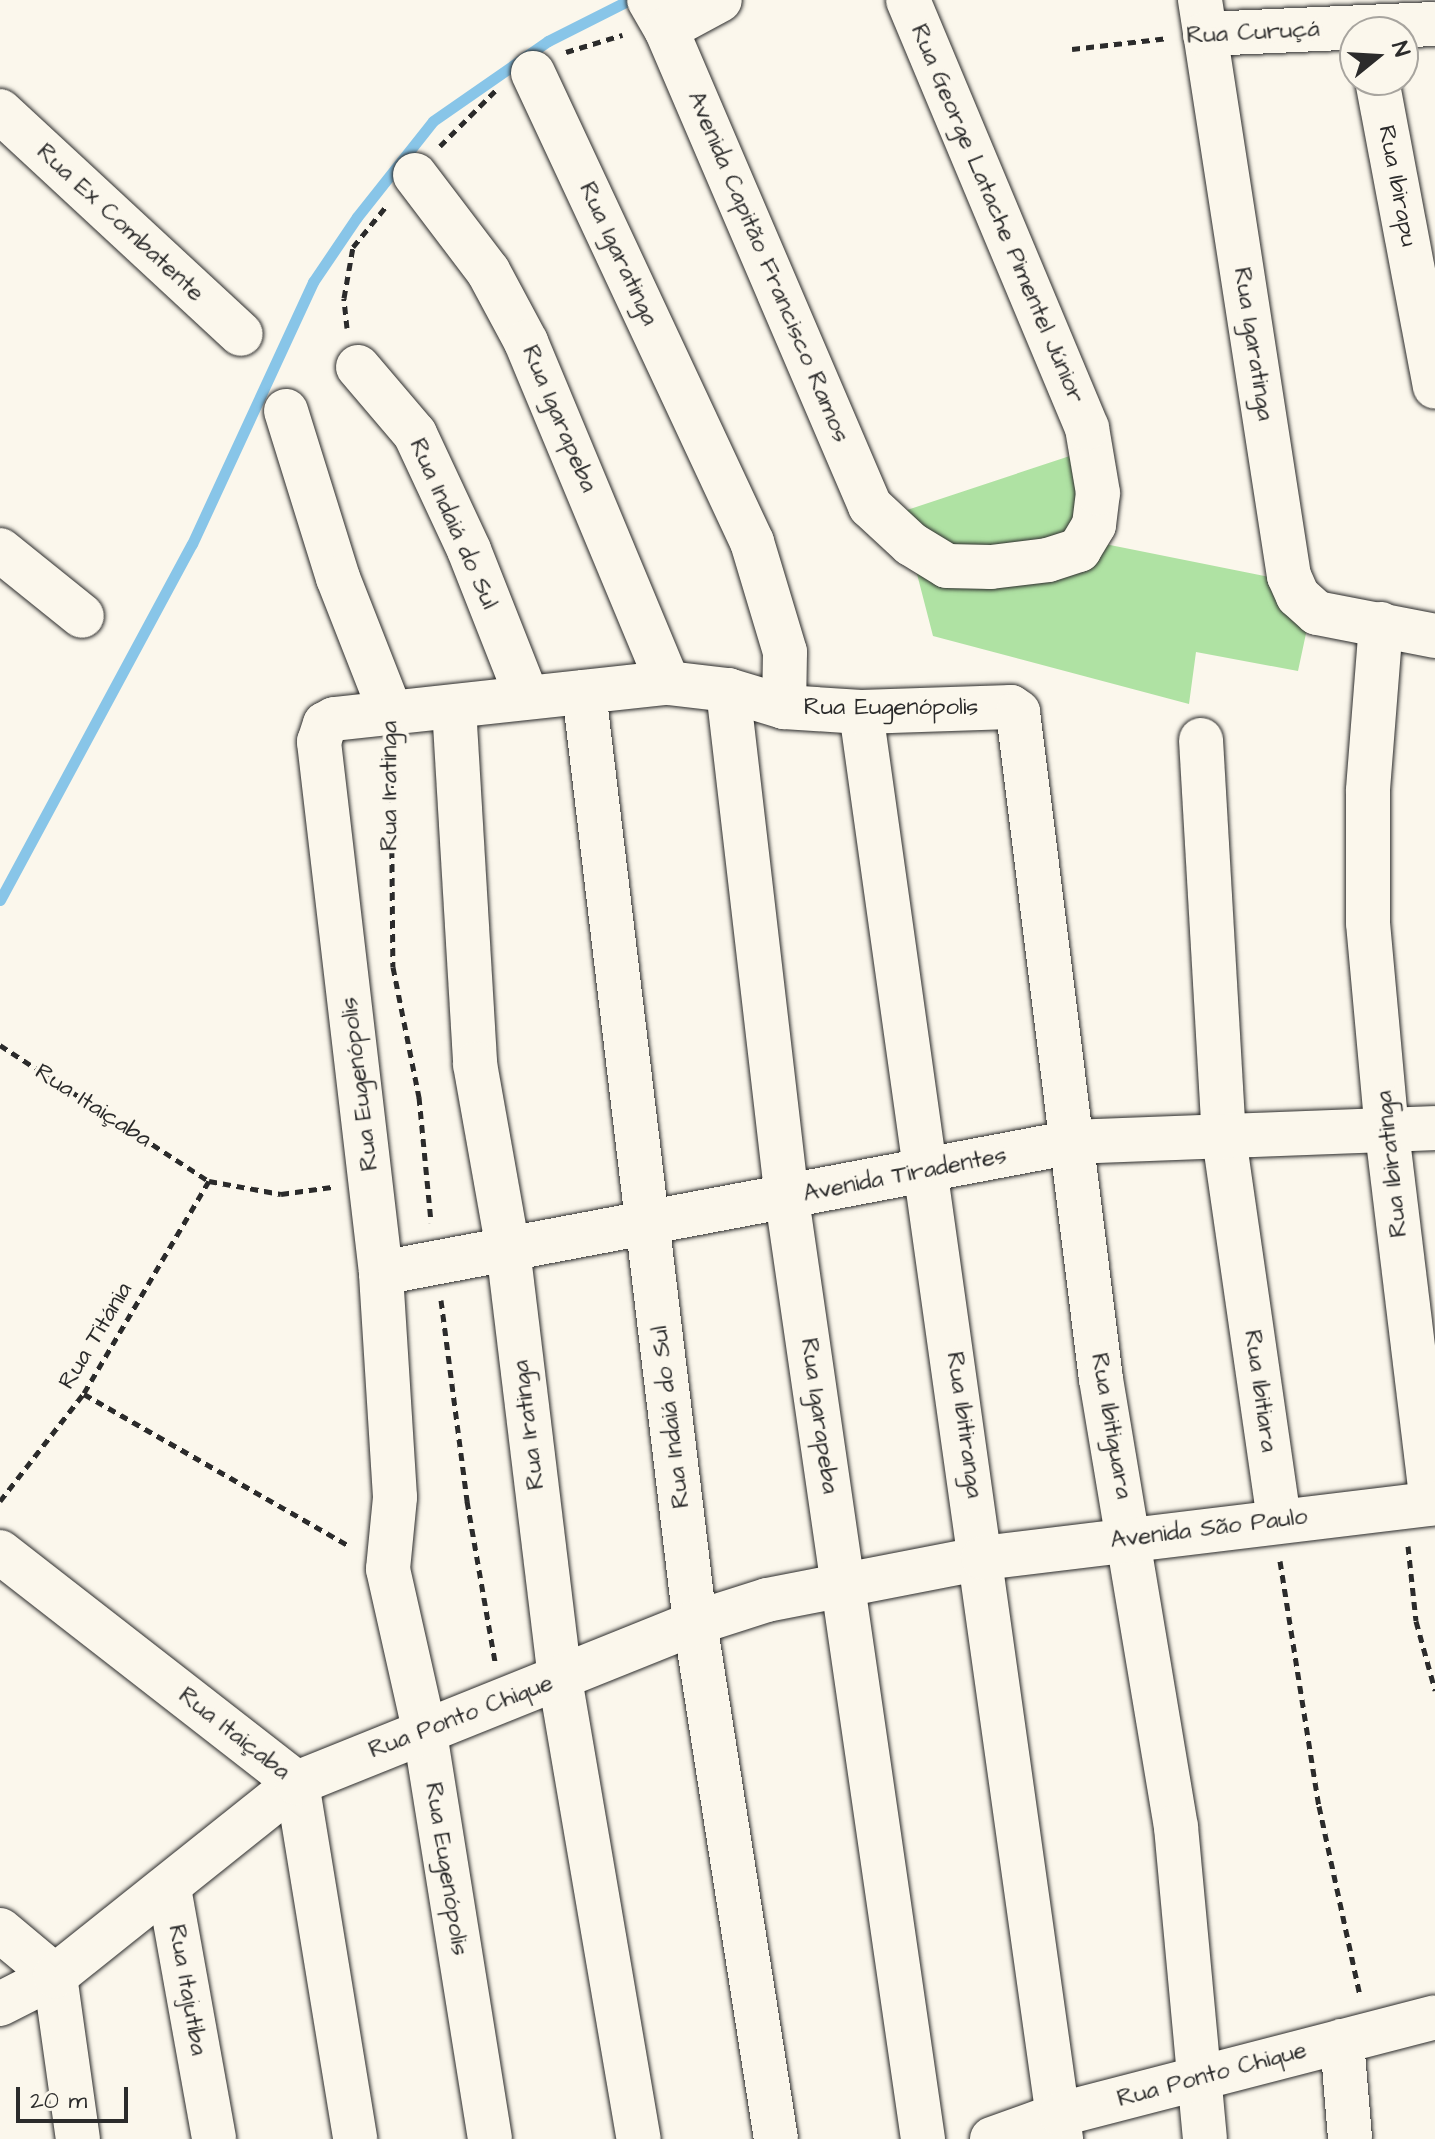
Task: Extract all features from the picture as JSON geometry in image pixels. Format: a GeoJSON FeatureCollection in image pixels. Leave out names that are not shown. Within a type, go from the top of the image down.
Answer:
{"type":"FeatureCollection","features":[{"type":"Feature","properties":{"kind":"street"},"geometry":{"type":"LineString","coordinates":[[656,12],[720,0]]}},
{"type":"Feature","properties":{"kind":"street","name":"Rua George Latache Pimentel Júnior"},"geometry":{"type":"LineString","coordinates":[[870,506],[911,544],[947,566],[991,567],[1079,550],[1094,525],[1098,493],[1087,428],[908,0]]}},
{"type":"Feature","properties":{"kind":"street","name":"Avenida Capitão Francisco Ramos"},"geometry":{"type":"LineString","coordinates":[[656,12],[870,506]]}},
{"type":"Feature","properties":{"kind":"street","name":"Rua Igaratinga"},"geometry":{"type":"LineString","coordinates":[[1202,17],[1289,576],[1298,596],[1317,613],[1435,636]]}},
{"type":"Feature","properties":{"kind":"street","name":"Rua Curuçá"},"geometry":{"type":"LineString","coordinates":[[1202,17],[1339,20]]}},
{"type":"Feature","properties":{"kind":"street","name":"Rua Igaratinga"},"geometry":{"type":"LineString","coordinates":[[533,73],[752,542],[785,652],[784,707]]}},
{"type":"Feature","properties":{"kind":"street","name":"Rua Ibirapu"},"geometry":{"type":"LineString","coordinates":[[1380,96],[1435,387]]}},
{"type":"Feature","properties":{"kind":"street","name":"Rua Ex Combatente"},"geometry":{"type":"LineString","coordinates":[[0,111],[241,334]]}},
{"type":"Feature","properties":{"kind":"street","name":"Rua Igarapeba"},"geometry":{"type":"LineString","coordinates":[[415,175],[488,271],[526,342],[668,683]]}},
{"type":"Feature","properties":{"kind":"street","name":"Rua Indaiá do Sul"},"geometry":{"type":"LineString","coordinates":[[358,367],[415,434],[469,550],[526,695]]}},
{"type":"Feature","properties":{"kind":"street","name":"Rua Iratinga"},"geometry":{"type":"LineString","coordinates":[[286,411],[338,578],[390,711]]}},
{"type":"Feature","properties":{"kind":"street"},"geometry":{"type":"LineString","coordinates":[[0,550],[82,616]]}},
{"type":"Feature","properties":{"kind":"street","name":"Rua Ibiratinga"},"geometry":{"type":"LineString","coordinates":[[1381,624],[1368,791],[1368,908],[1387,1132],[1434,1503]]}},
{"type":"Feature","properties":{"kind":"street","name":"Rua Eugenópolis"},"geometry":{"type":"LineString","coordinates":[[490,2139],[424,1729],[388,1569],[395,1497],[381,1273],[319,742],[325,724],[334,719],[390,711],[454,707],[526,695],[668,683],[728,690],[784,707],[861,712],[1011,707],[1018,712]]}},
{"type":"Feature","properties":{"kind":"street","name":"Rua Igarapeba"},"geometry":{"type":"LineString","coordinates":[[728,690],[787,1199],[923,2139]]}},
{"type":"Feature","properties":{"kind":"street","name":"Rua Indaiá do Sul"},"geometry":{"type":"LineString","coordinates":[[584,692],[695,1623],[776,2139]]}},
{"type":"Feature","properties":{"kind":"street","name":"Rua Iratinga"},"geometry":{"type":"LineString","coordinates":[[454,707],[466,846],[466,979],[475,1064],[508,1249],[560,1679],[639,2139]]}},
{"type":"Feature","properties":{"kind":"street","name":"Rua Ibitiranga"},"geometry":{"type":"LineString","coordinates":[[861,712],[1061,2126]]}},
{"type":"Feature","properties":{"kind":"street","name":"Rua Ibitiguara"},"geometry":{"type":"LineString","coordinates":[[1018,712],[1101,1379],[1130,1537],[1176,1827],[1205,2139]]}},
{"type":"Feature","properties":{"kind":"street","name":"Rua Ibitiara"},"geometry":{"type":"LineString","coordinates":[[1201,740],[1224,1138],[1279,1520]]}},
{"type":"Feature","properties":{"kind":"street","name":"Avenida Tiradentes"},"geometry":{"type":"LineString","coordinates":[[381,1273],[437,1266],[508,1249],[787,1199],[1073,1142],[1435,1128]]}},
{"type":"Feature","properties":{"kind":"street","name":"Avenida São Paulo"},"geometry":{"type":"LineString","coordinates":[[983,1558],[1130,1537],[1434,1503]]}},
{"type":"Feature","properties":{"kind":"street","name":"Rua Itaiçaba"},"geometry":{"type":"LineString","coordinates":[[0,1552],[297,1783],[355,2139]]}},
{"type":"Feature","properties":{"kind":"street","name":"Rua Ponto Chique"},"geometry":{"type":"LineString","coordinates":[[0,2004],[55,1976],[297,1783],[501,1698],[560,1679],[695,1623],[844,1584],[983,1558]]}},
{"type":"Feature","properties":{"kind":"street","name":"Rua Itajutiba"},"geometry":{"type":"LineString","coordinates":[[169,1888],[214,2139]]}},
{"type":"Feature","properties":{"kind":"street"},"geometry":{"type":"LineString","coordinates":[[0,1930],[55,1976],[78,2139]]}},
{"type":"Feature","properties":{"kind":"street","name":"Rua Ponto Chique"},"geometry":{"type":"LineString","coordinates":[[992,2139],[1061,2126],[1199,2080],[1435,2017]]}},
{"type":"Feature","properties":{"kind":"street"},"geometry":{"type":"LineString","coordinates":[[1350,2139],[1352,2039]]}},
{"type":"Feature","properties":{"kind":"path"},"geometry":{"type":"LineString","coordinates":[[533,73],[547,61],[610,37],[656,12]]}},
{"type":"Feature","properties":{"kind":"path","name":"Rua Curuçá"},"geometry":{"type":"LineString","coordinates":[[1072,49],[1202,17]]}},
{"type":"Feature","properties":{"kind":"path"},"geometry":{"type":"LineString","coordinates":[[358,367],[344,298],[353,247],[461,122]]}},
{"type":"Feature","properties":{"kind":"path","name":"Rua Iratinga"},"geometry":{"type":"LineString","coordinates":[[390,711],[393,967],[419,1097],[467,1501],[501,1698]]}},
{"type":"Feature","properties":{"kind":"path","name":"Rua Itaiçaba"},"geometry":{"type":"LineString","coordinates":[[0,1045],[209,1181],[281,1194],[371,1177]]}},
{"type":"Feature","properties":{"kind":"path","name":"Rua Titánia"},"geometry":{"type":"LineString","coordinates":[[0,1501],[84,1393],[209,1181]]}},
{"type":"Feature","properties":{"kind":"path"},"geometry":{"type":"LineString","coordinates":[[84,1393],[388,1569]]}},
{"type":"Feature","properties":{"kind":"path"},"geometry":{"type":"LineString","coordinates":[[1434,1503],[1407,1533],[1416,1621],[1435,1690]]}},
{"type":"Feature","properties":{"kind":"path"},"geometry":{"type":"LineString","coordinates":[[1279,1520],[1303,1716],[1344,1936],[1360,1984],[1352,2039]]}},
{"type":"Feature","properties":{"kind":"green space"},"geometry":{"type":"Polygon","coordinates":[[[1088,450],[1105,544],[1305,584],[1311,610],[1298,671],[1196,652],[1189,704],[933,636],[901,512],[1088,450]]]}},
{"type":"Feature","properties":{"kind":"waterway"},"geometry":{"type":"LineString","coordinates":[[0,900],[192,544],[313,282],[357,217],[433,121],[548,41],[629,0]]}}]}
